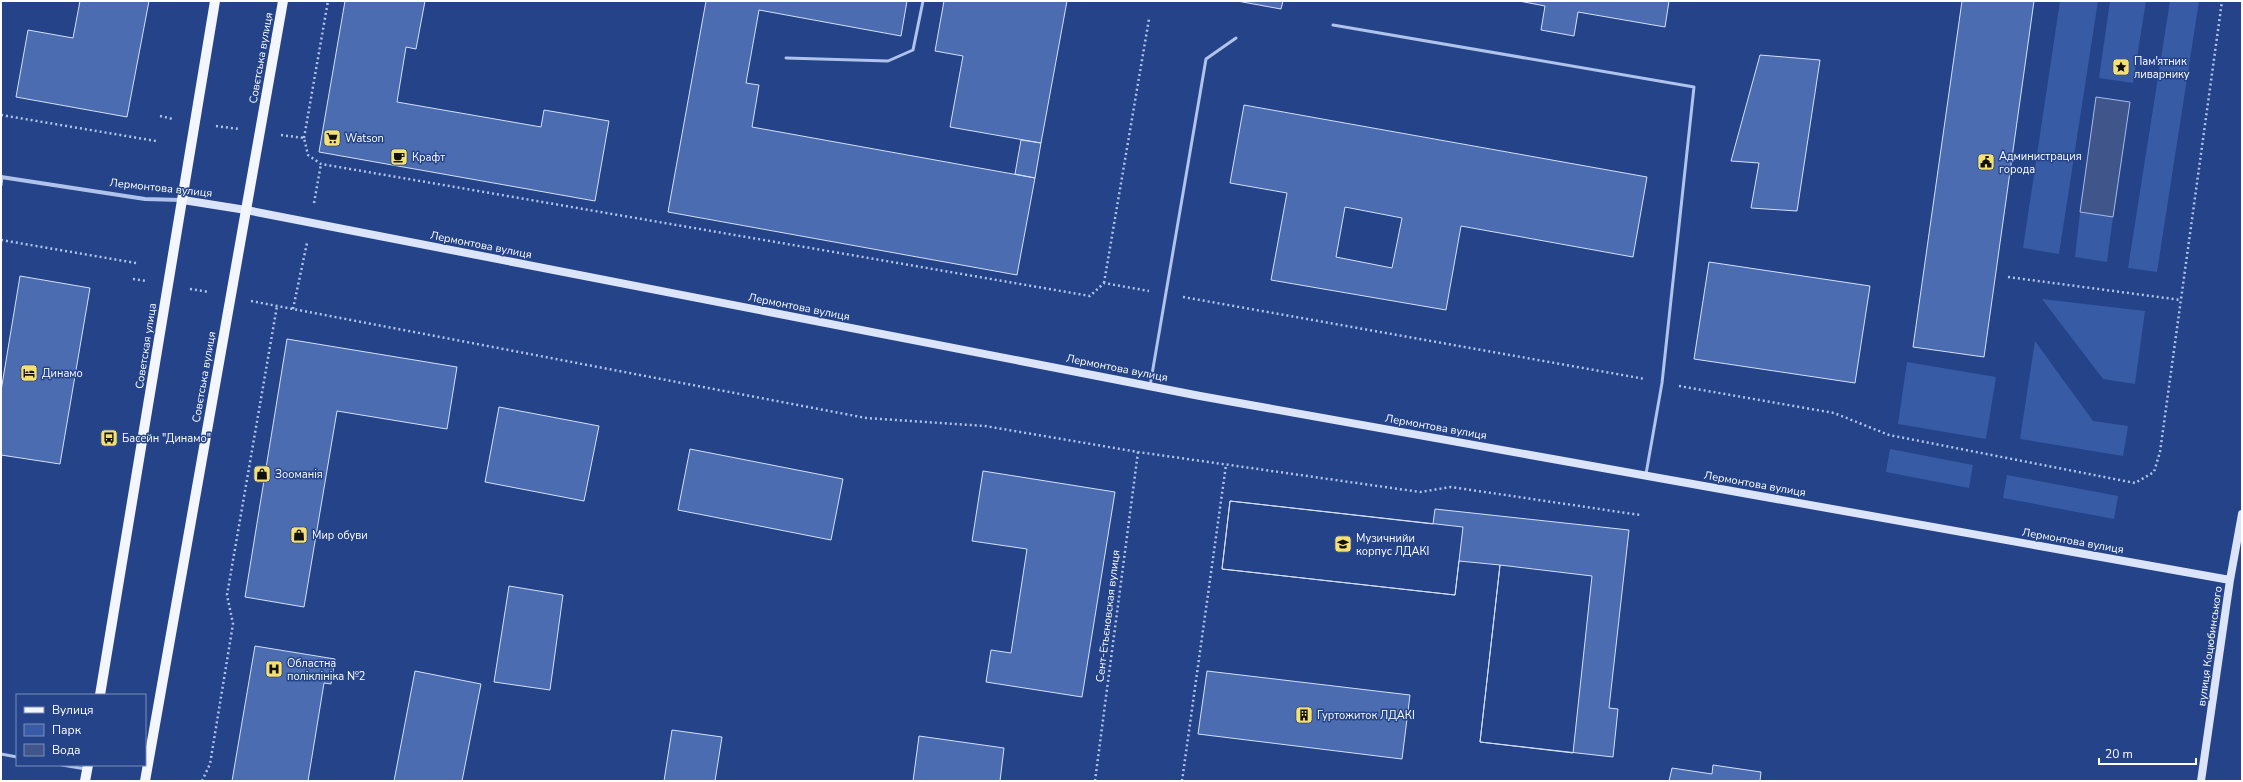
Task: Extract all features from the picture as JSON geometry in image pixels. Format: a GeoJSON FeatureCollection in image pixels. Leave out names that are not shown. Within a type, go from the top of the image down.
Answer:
{"type":"FeatureCollection","features":[{"type":"Feature","properties":{"kind":"main road","name":"Советская улица"},"geometry":{"type":"LineString","coordinates":[[100,694],[215,1]]}},
{"type":"Feature","properties":{"kind":"main road","name":"Совєтська вулиця"},"geometry":{"type":"LineString","coordinates":[[145,781],[283,1]]}},
{"type":"Feature","properties":{"kind":"main road"},"geometry":{"type":"LineString","coordinates":[[85,781],[88,767]]}},
{"type":"Feature","properties":{"kind":"street","name":"Лермонтова вулиця"},"geometry":{"type":"LineString","coordinates":[[2,177],[145,199],[183,200],[246,210],[1150,386],[2230,580]]}},
{"type":"Feature","properties":{"kind":"street","name":"вулиця Коцюбинського"},"geometry":{"type":"LineString","coordinates":[[2201,781],[2230,580],[2242,514]]}},
{"type":"Feature","properties":{"kind":"lane"},"geometry":{"type":"LineString","coordinates":[[786,58],[888,61],[913,50],[923,1]]}},
{"type":"Feature","properties":{"kind":"lane"},"geometry":{"type":"LineString","coordinates":[[1333,25],[1694,87],[1662,382],[1645,476]]}},
{"type":"Feature","properties":{"kind":"lane"},"geometry":{"type":"LineString","coordinates":[[1150,386],[1167,294],[1206,59],[1236,38]]}},
{"type":"Feature","properties":{"kind":"lane"},"geometry":{"type":"LineString","coordinates":[[1,185],[2,177]]}},
{"type":"Feature","properties":{"kind":"lane"},"geometry":{"type":"LineString","coordinates":[[1,754],[16,757]]}},
{"type":"Feature","properties":{"kind":"lane"},"geometry":{"type":"LineString","coordinates":[[75,766],[88,767]]}},
{"type":"Feature","properties":{"kind":"path"},"geometry":{"type":"LineString","coordinates":[[328,1],[304,138],[308,155],[322,164],[1090,296],[1104,283],[1149,19]]}},
{"type":"Feature","properties":{"kind":"path"},"geometry":{"type":"LineString","coordinates":[[1104,283],[1834,413],[1889,435],[2135,483],[2154,472],[2160,452],[2222,1]]}},
{"type":"Feature","properties":{"kind":"path"},"geometry":{"type":"LineString","coordinates":[[1,115],[156,141]]}},
{"type":"Feature","properties":{"kind":"path"},"geometry":{"type":"LineString","coordinates":[[160,116],[195,123],[304,138]]}},
{"type":"Feature","properties":{"kind":"path"},"geometry":{"type":"LineString","coordinates":[[1,240],[136,262]]}},
{"type":"Feature","properties":{"kind":"path"},"geometry":{"type":"LineString","coordinates":[[2008,277],[2181,300]]}},
{"type":"Feature","properties":{"kind":"path"},"geometry":{"type":"LineString","coordinates":[[133,279],[866,418],[985,426],[1138,452],[1420,492],[1451,487],[1640,515]]}},
{"type":"Feature","properties":{"kind":"path"},"geometry":{"type":"LineString","coordinates":[[202,781],[210,764],[232,632],[233,624],[227,595],[277,306]]}},
{"type":"Feature","properties":{"kind":"path","name":"Сент-Етьєновская вулиця"},"geometry":{"type":"LineString","coordinates":[[1095,781],[1138,452]]}},
{"type":"Feature","properties":{"kind":"path"},"geometry":{"type":"LineString","coordinates":[[1182,781],[1226,465]]}},
{"type":"Feature","properties":{"kind":"green space"},"geometry":{"type":"Polygon","coordinates":[[[2060,1],[2098,1],[2059,254],[2023,248],[2060,1]]]}},
{"type":"Feature","properties":{"kind":"green space"},"geometry":{"type":"Polygon","coordinates":[[[2110,1],[2146,1],[2133,83],[2099,78],[2110,1]]]}},
{"type":"Feature","properties":{"kind":"green space"},"geometry":{"type":"Polygon","coordinates":[[[2170,1],[2199,1],[2157,272],[2128,268],[2170,1]]]}},
{"type":"Feature","properties":{"kind":"green space"},"geometry":{"type":"Polygon","coordinates":[[[2080,212],[2113,217],[2107,262],[2075,257],[2080,212]]]}},
{"type":"Feature","properties":{"kind":"green space"},"geometry":{"type":"Polygon","coordinates":[[[2042,299],[2145,311],[2135,384],[2103,379],[2042,299]]]}},
{"type":"Feature","properties":{"kind":"green space"},"geometry":{"type":"Polygon","coordinates":[[[2035,341],[2093,421],[2128,426],[2123,456],[2020,439],[2035,341]]]}},
{"type":"Feature","properties":{"kind":"green space"},"geometry":{"type":"Polygon","coordinates":[[[1907,362],[1996,377],[1986,439],[1898,424],[1907,362]]]}},
{"type":"Feature","properties":{"kind":"green space"},"geometry":{"type":"Polygon","coordinates":[[[1890,449],[1973,465],[1969,488],[1886,472],[1890,449]]]}},
{"type":"Feature","properties":{"kind":"green space"},"geometry":{"type":"Polygon","coordinates":[[[2007,475],[2118,496],[2114,519],[2003,498],[2007,475]]]}},
{"type":"Feature","properties":{"kind":"water"},"geometry":{"type":"Polygon","coordinates":[[[2096,97],[2130,102],[2113,217],[2080,212],[2096,97]]]}},
{"type":"Feature","properties":{"kind":"building"},"geometry":{"type":"Polygon","coordinates":[[[80,1],[149,1],[127,117],[16,97],[28,30],[73,38],[80,1]]]}},
{"type":"Feature","properties":{"kind":"building"},"geometry":{"type":"Polygon","coordinates":[[[345,1],[425,1],[416,49],[406,47],[397,102],[541,127],[544,110],[609,121],[595,201],[319,152],[345,1]]]}},
{"type":"Feature","properties":{"kind":"building"},"geometry":{"type":"Polygon","coordinates":[[[706,1],[907,1],[901,36],[759,10],[746,83],[759,85],[752,127],[1035,178],[1017,275],[668,212],[706,1]]]}},
{"type":"Feature","properties":{"kind":"building"},"geometry":{"type":"Polygon","coordinates":[[[944,1],[1067,1],[1041,143],[950,127],[963,56],[935,51],[944,1]]]}},
{"type":"Feature","properties":{"kind":"building"},"geometry":{"type":"Polygon","coordinates":[[[1237,1],[1283,1],[1281,9],[1237,1]]]}},
{"type":"Feature","properties":{"kind":"building"},"geometry":{"type":"Polygon","coordinates":[[[1519,1],[1669,1],[1665,27],[1578,12],[1574,36],[1541,30],[1545,6],[1519,1]]]}},
{"type":"Feature","properties":{"kind":"building"},"geometry":{"type":"Polygon","coordinates":[[[1962,1],[2034,1],[1984,357],[1913,347],[1962,1]]]}},
{"type":"Feature","properties":{"kind":"building"},"geometry":{"type":"Polygon","coordinates":[[[1760,55],[1820,60],[1797,211],[1751,208],[1759,163],[1731,161],[1760,55]]]}},
{"type":"Feature","properties":{"kind":"building"},"geometry":{"type":"Polygon","coordinates":[[[1244,105],[1647,177],[1633,257],[1461,226],[1446,310],[1271,280],[1287,193],[1230,183],[1244,105]],[[1345,207],[1336,257],[1392,268],[1402,218],[1345,207]]]}},
{"type":"Feature","properties":{"kind":"building"},"geometry":{"type":"Polygon","coordinates":[[[1021,140],[1041,143],[1035,178],[1015,174],[1021,140]]]}},
{"type":"Feature","properties":{"kind":"building"},"geometry":{"type":"Polygon","coordinates":[[[1709,262],[1870,286],[1855,383],[1694,359],[1709,262]]]}},
{"type":"Feature","properties":{"kind":"building"},"geometry":{"type":"Polygon","coordinates":[[[20,276],[90,288],[60,464],[1,455],[1,391],[20,276]]]}},
{"type":"Feature","properties":{"kind":"building"},"geometry":{"type":"Polygon","coordinates":[[[287,339],[457,367],[447,429],[337,411],[304,607],[245,597],[287,339]]]}},
{"type":"Feature","properties":{"kind":"building"},"geometry":{"type":"Polygon","coordinates":[[[499,407],[599,426],[584,501],[485,482],[499,407]]]}},
{"type":"Feature","properties":{"kind":"building"},"geometry":{"type":"Polygon","coordinates":[[[690,449],[843,479],[831,540],[678,510],[690,449]]]}},
{"type":"Feature","properties":{"kind":"building"},"geometry":{"type":"Polygon","coordinates":[[[983,471],[1115,492],[1082,697],[986,682],[991,650],[1011,653],[1027,549],[972,541],[983,471]]]}},
{"type":"Feature","properties":{"kind":"building"},"geometry":{"type":"Polygon","coordinates":[[[1230,501],[1433,524],[1435,509],[1629,530],[1609,708],[1618,709],[1613,757],[1480,742],[1500,565],[1459,561],[1455,595],[1222,569],[1230,501]]]}},
{"type":"Feature","properties":{"kind":"building","name":"Музичнийи корпус ЛДАКІ"},"geometry":{"type":"Polygon","coordinates":[[[1230,501],[1463,527],[1455,595],[1222,569],[1230,501]]]}},
{"type":"Feature","properties":{"kind":"building"},"geometry":{"type":"Polygon","coordinates":[[[1500,565],[1592,576],[1573,753],[1480,742],[1500,565]]]}},
{"type":"Feature","properties":{"kind":"building"},"geometry":{"type":"Polygon","coordinates":[[[509,586],[563,595],[550,690],[494,682],[509,586]]]}},
{"type":"Feature","properties":{"kind":"building"},"geometry":{"type":"Polygon","coordinates":[[[255,646],[335,659],[331,684],[324,683],[308,781],[232,781],[255,646]]]}},
{"type":"Feature","properties":{"kind":"building"},"geometry":{"type":"Polygon","coordinates":[[[415,671],[481,684],[462,781],[394,781],[415,671]]]}},
{"type":"Feature","properties":{"kind":"building","name":"Гуртожиток ЛДАКІ"},"geometry":{"type":"Polygon","coordinates":[[[1207,671],[1410,695],[1402,759],[1198,734],[1207,671]]]}},
{"type":"Feature","properties":{"kind":"building"},"geometry":{"type":"Polygon","coordinates":[[[672,730],[722,737],[715,781],[664,781],[672,730]]]}},
{"type":"Feature","properties":{"kind":"building"},"geometry":{"type":"Polygon","coordinates":[[[919,736],[1004,748],[1000,781],[913,781],[919,736]]]}},
{"type":"Feature","properties":{"kind":"building"},"geometry":{"type":"Polygon","coordinates":[[[1713,765],[1761,772],[1760,781],[1669,781],[1672,768],[1712,774],[1713,765]]]}},
{"type":"Feature","properties":{"kind":"place","name":"Пам'ятник ливарнику"},"geometry":{"type":"Point","coordinates":[2121,67]}},
{"type":"Feature","properties":{"kind":"place","name":"Watson"},"geometry":{"type":"Point","coordinates":[332,138]}},
{"type":"Feature","properties":{"kind":"place","name":"Крафт"},"geometry":{"type":"Point","coordinates":[399,157]}},
{"type":"Feature","properties":{"kind":"place","name":"Администрация города"},"geometry":{"type":"Point","coordinates":[1986,162]}},
{"type":"Feature","properties":{"kind":"place","name":"Динамо"},"geometry":{"type":"Point","coordinates":[29,373]}},
{"type":"Feature","properties":{"kind":"place","name":"Басейн \"Динамо\""},"geometry":{"type":"Point","coordinates":[109,438]}},
{"type":"Feature","properties":{"kind":"place","name":"Зооманія"},"geometry":{"type":"Point","coordinates":[262,474]}},
{"type":"Feature","properties":{"kind":"place","name":"Мир обуви"},"geometry":{"type":"Point","coordinates":[299,535]}},
{"type":"Feature","properties":{"kind":"place","name":"Музичнийи корпус ЛДАКІ"},"geometry":{"type":"Point","coordinates":[1343,544]}},
{"type":"Feature","properties":{"kind":"place","name":"Областна поліклініка №2"},"geometry":{"type":"Point","coordinates":[274,669]}},
{"type":"Feature","properties":{"kind":"place","name":"Гуртожиток ЛДАКІ"},"geometry":{"type":"Point","coordinates":[1304,715]}}]}
